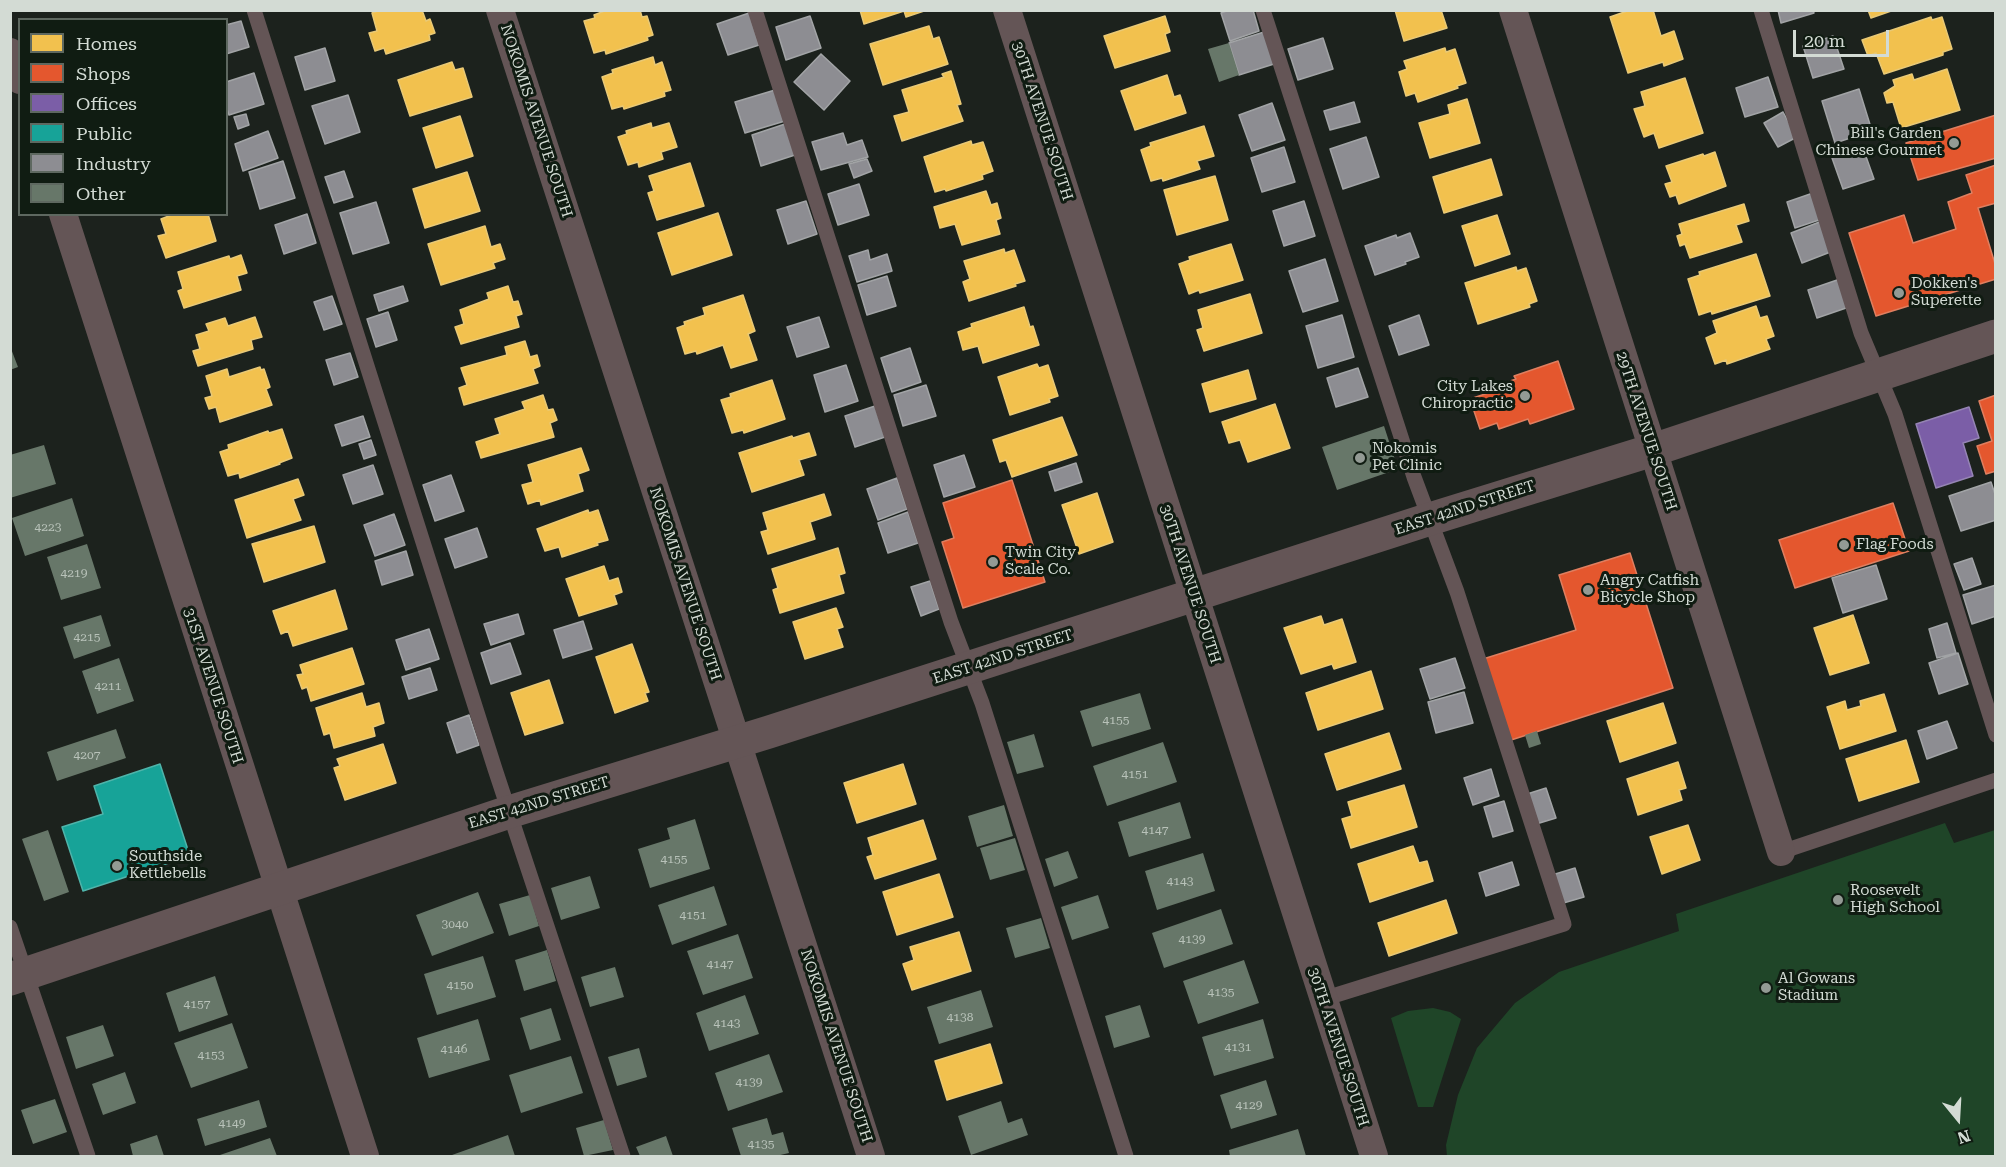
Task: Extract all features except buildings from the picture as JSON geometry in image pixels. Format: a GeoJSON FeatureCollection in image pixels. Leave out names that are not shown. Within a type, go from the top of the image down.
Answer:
{"type":"FeatureCollection","features":[{"type":"Feature","properties":{"kind":"street","name":"NOKOMIS AVENUE SOUTH"},"geometry":{"type":"LineString","coordinates":[[500,10],[872,1156]]}},
{"type":"Feature","properties":{"kind":"street","name":"30TH AVENUE SOUTH"},"geometry":{"type":"LineString","coordinates":[[1007,10],[1374,1156]]}},
{"type":"Feature","properties":{"kind":"street","name":"29TH AVENUE SOUTH"},"geometry":{"type":"LineString","coordinates":[[1513,10],[1781,852]]}},
{"type":"Feature","properties":{"kind":"street"},"geometry":{"type":"LineString","coordinates":[[10,52],[18,74]]}},
{"type":"Feature","properties":{"kind":"street","name":"31ST AVENUE SOUTH"},"geometry":{"type":"LineString","coordinates":[[64,216],[364,1156]]}},
{"type":"Feature","properties":{"kind":"street","name":"EAST 42ND STREET"},"geometry":{"type":"LineString","coordinates":[[19,976],[509,812],[1653,450],[1995,336]]}},
{"type":"Feature","properties":{"kind":"lane"},"geometry":{"type":"LineString","coordinates":[[254,10],[509,812],[623,1156]]}},
{"type":"Feature","properties":{"kind":"lane"},"geometry":{"type":"LineString","coordinates":[[755,10],[947,610],[982,704],[1126,1156]]}},
{"type":"Feature","properties":{"kind":"lane"},"geometry":{"type":"LineString","coordinates":[[1263,10],[1410,465],[1456,592],[1564,924],[1323,999]]}},
{"type":"Feature","properties":{"kind":"lane"},"geometry":{"type":"LineString","coordinates":[[1761,10],[1861,333],[1895,414],[1995,735]]}},
{"type":"Feature","properties":{"kind":"lane"},"geometry":{"type":"LineString","coordinates":[[1781,852],[1995,780]]}},
{"type":"Feature","properties":{"kind":"lane"},"geometry":{"type":"LineString","coordinates":[[10,927],[19,976],[88,1156]]}},
{"type":"Feature","properties":{"kind":"green space","name":"Al Gowans Stadium"},"geometry":{"type":"Polygon","coordinates":[[[1945,823],[1954,843],[1995,830],[1995,1156],[1447,1156],[1446,1145],[1458,1095],[1477,1048],[1515,1003],[1559,972],[1679,931],[1676,914],[1945,823]]]}},
{"type":"Feature","properties":{"kind":"green space"},"geometry":{"type":"Polygon","coordinates":[[[1433,1008],[1450,1012],[1461,1019],[1433,1107],[1418,1107],[1391,1018],[1408,1011],[1433,1008]]]}},
{"type":"Feature","properties":{"kind":"place","name":"Bill's Garden Chinese Gourmet"},"geometry":{"type":"Point","coordinates":[1954,143]}},
{"type":"Feature","properties":{"kind":"place","name":"Dokken's Superette"},"geometry":{"type":"Point","coordinates":[1899,293]}},
{"type":"Feature","properties":{"kind":"place","name":"City Lakes Chiropractic"},"geometry":{"type":"Point","coordinates":[1525,396]}},
{"type":"Feature","properties":{"kind":"place","name":"Nokomis Pet Clinic"},"geometry":{"type":"Point","coordinates":[1360,458]}},
{"type":"Feature","properties":{"kind":"place","name":"Flag Foods"},"geometry":{"type":"Point","coordinates":[1844,545]}},
{"type":"Feature","properties":{"kind":"place","name":"Twin City Scale Co."},"geometry":{"type":"Point","coordinates":[993,562]}},
{"type":"Feature","properties":{"kind":"place","name":"Angry Catfish Bicycle Shop"},"geometry":{"type":"Point","coordinates":[1588,590]}},
{"type":"Feature","properties":{"kind":"place","name":"Southside Kettlebells"},"geometry":{"type":"Point","coordinates":[117,866]}},
{"type":"Feature","properties":{"kind":"place","name":"Roosevelt High School"},"geometry":{"type":"Point","coordinates":[1838,900]}},
{"type":"Feature","properties":{"kind":"place","name":"Al Gowans Stadium"},"geometry":{"type":"Point","coordinates":[1766,988]}}]}
